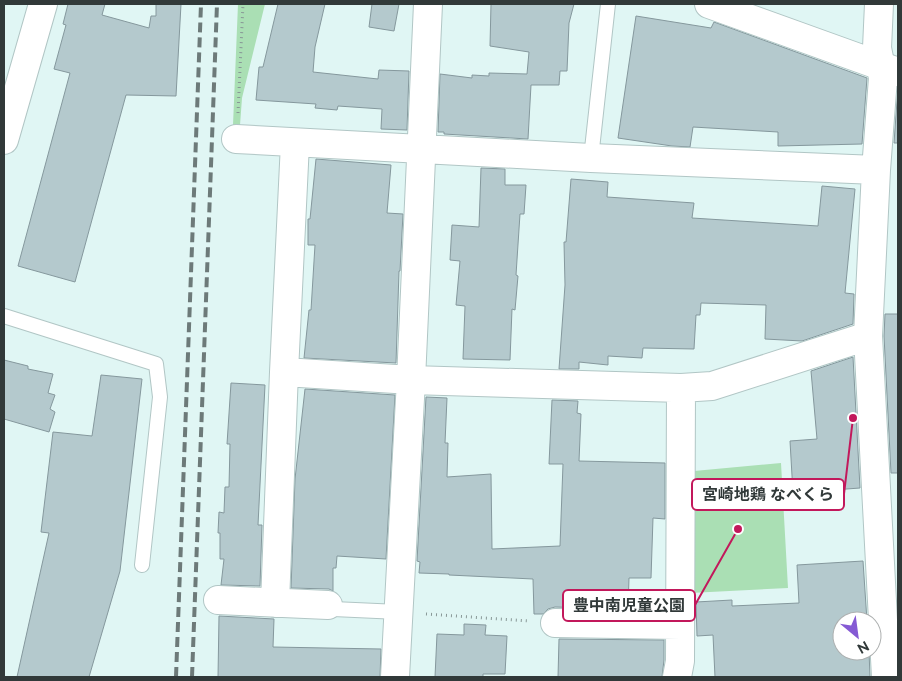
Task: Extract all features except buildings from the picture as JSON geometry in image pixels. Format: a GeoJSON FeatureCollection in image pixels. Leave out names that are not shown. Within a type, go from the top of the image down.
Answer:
{"type":"FeatureCollection","features":[{"type":"Feature","properties":{"kind":"street"},"geometry":{"type":"LineString","coordinates":[[4,140],[43,4]]}},
{"type":"Feature","properties":{"kind":"street"},"geometry":{"type":"LineString","coordinates":[[395,677],[428,4]]}},
{"type":"Feature","properties":{"kind":"street"},"geometry":{"type":"LineString","coordinates":[[708,4],[890,69]]}},
{"type":"Feature","properties":{"kind":"street"},"geometry":{"type":"LineString","coordinates":[[885,16],[877,48],[890,69]]}},
{"type":"Feature","properties":{"kind":"street"},"geometry":{"type":"LineString","coordinates":[[886,677],[868,336],[876,170],[883,78],[890,69]]}},
{"type":"Feature","properties":{"kind":"street"},"geometry":{"type":"LineString","coordinates":[[236,139],[591,158],[876,170]]}},
{"type":"Feature","properties":{"kind":"street"},"geometry":{"type":"LineString","coordinates":[[275,603],[295,143]]}},
{"type":"Feature","properties":{"kind":"street"},"geometry":{"type":"LineString","coordinates":[[284,372],[411,380],[681,388],[712,386],[868,336]]}},
{"type":"Feature","properties":{"kind":"street"},"geometry":{"type":"LineString","coordinates":[[677,677],[680,661],[681,388]]}},
{"type":"Feature","properties":{"kind":"street"},"geometry":{"type":"LineString","coordinates":[[218,600],[328,604]]}},
{"type":"Feature","properties":{"kind":"street"},"geometry":{"type":"LineString","coordinates":[[555,623],[680,625]]}},
{"type":"Feature","properties":{"kind":"lane"},"geometry":{"type":"LineString","coordinates":[[591,158],[608,4]]}},
{"type":"Feature","properties":{"kind":"lane"},"geometry":{"type":"LineString","coordinates":[[4,316],[156,364],[160,397],[142,564]]}},
{"type":"Feature","properties":{"kind":"lane"},"geometry":{"type":"LineString","coordinates":[[328,604],[333,609],[399,612]]}},
{"type":"Feature","properties":{"kind":"path"},"geometry":{"type":"LineString","coordinates":[[236,139],[243,4]]}},
{"type":"Feature","properties":{"kind":"path"},"geometry":{"type":"LineString","coordinates":[[399,612],[555,623]]}},
{"type":"Feature","properties":{"kind":"green space"},"geometry":{"type":"Polygon","coordinates":[[[238,4],[265,4],[242,98],[240,125],[233,125],[238,4]]]}},
{"type":"Feature","properties":{"kind":"green space"},"geometry":{"type":"Polygon","coordinates":[[[781,463],[788,588],[690,593],[694,471],[781,463]]]}},
{"type":"Feature","properties":{"kind":"railway"},"geometry":{"type":"LineString","coordinates":[[176,677],[201,4]]}},
{"type":"Feature","properties":{"kind":"railway"},"geometry":{"type":"LineString","coordinates":[[192,677],[217,4]]}},
{"type":"Feature","properties":{"kind":"place","name":"宮崎地鶏 なべくら"},"geometry":{"type":"Point","coordinates":[853,418]}},
{"type":"Feature","properties":{"kind":"place","name":"豊中南児童公園"},"geometry":{"type":"Point","coordinates":[738,529]}}]}
